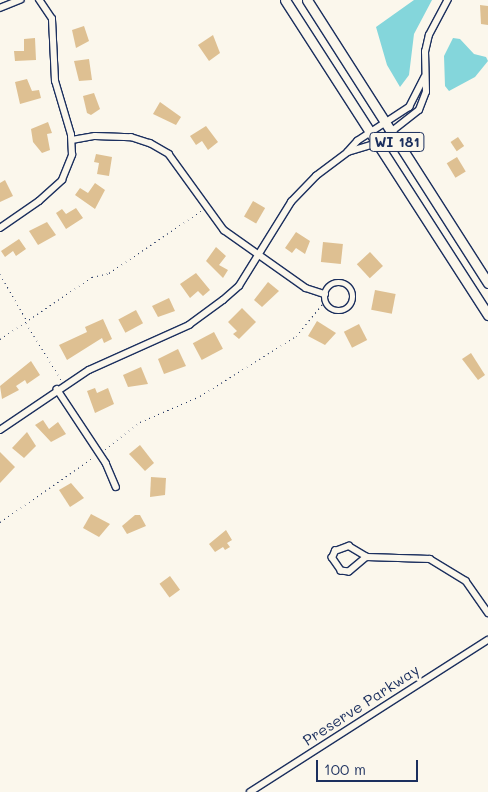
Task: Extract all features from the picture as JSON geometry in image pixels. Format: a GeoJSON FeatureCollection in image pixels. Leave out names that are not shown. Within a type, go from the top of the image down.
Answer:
{"type":"FeatureCollection","features":[{"type":"Feature","properties":{"kind":"main road","name":"WI 181"},"geometry":{"type":"LineString","coordinates":[[285,0],[488,315]]}},
{"type":"Feature","properties":{"kind":"main road","name":"WI 181"},"geometry":{"type":"LineString","coordinates":[[307,0],[488,283]]}},
{"type":"Feature","properties":{"kind":"street"},"geometry":{"type":"LineString","coordinates":[[0,8],[20,0]]}},
{"type":"Feature","properties":{"kind":"street"},"geometry":{"type":"LineString","coordinates":[[0,228],[39,201],[62,180],[72,155],[72,140],[56,81],[52,19],[39,0]]}},
{"type":"Feature","properties":{"kind":"street"},"geometry":{"type":"LineString","coordinates":[[348,152],[377,143],[421,106],[426,92],[425,77],[429,35],[448,0]]}},
{"type":"Feature","properties":{"kind":"street"},"geometry":{"type":"LineString","coordinates":[[0,430],[65,384],[189,325],[240,286],[290,202],[316,176],[370,133],[410,107],[425,77]]}},
{"type":"Feature","properties":{"kind":"street"},"geometry":{"type":"LineString","coordinates":[[72,140],[95,136],[131,138],[150,143],[169,154],[180,166],[206,208],[224,230],[306,288],[325,297],[332,309],[341,311],[349,306],[353,298],[348,286],[339,283],[330,286],[325,297]]}},
{"type":"Feature","properties":{"kind":"street"},"geometry":{"type":"LineString","coordinates":[[57,389],[100,453],[116,487]]}},
{"type":"Feature","properties":{"kind":"street"},"geometry":{"type":"LineString","coordinates":[[368,557],[349,572],[341,571],[332,558],[335,551],[349,546],[368,557],[430,559],[448,567],[466,581],[488,614]]}},
{"type":"Feature","properties":{"kind":"street","name":"Preserve Parkway"},"geometry":{"type":"LineString","coordinates":[[250,792],[488,640]]}},
{"type":"Feature","properties":{"kind":"path"},"geometry":{"type":"LineString","coordinates":[[0,339],[92,277],[108,272],[206,208]]}},
{"type":"Feature","properties":{"kind":"path"},"geometry":{"type":"LineString","coordinates":[[0,274],[26,322],[65,384]]}},
{"type":"Feature","properties":{"kind":"path"},"geometry":{"type":"LineString","coordinates":[[0,522],[100,453],[140,422],[200,396],[296,336],[325,297]]}},
{"type":"Feature","properties":{"kind":"water"},"geometry":{"type":"Polygon","coordinates":[[[414,0],[432,0],[414,34],[409,75],[400,87],[387,65],[376,27],[414,0]]]}},
{"type":"Feature","properties":{"kind":"water"},"geometry":{"type":"Polygon","coordinates":[[[453,38],[460,39],[474,54],[486,57],[488,61],[475,77],[449,91],[445,86],[444,56],[453,38]]]}},
{"type":"Feature","properties":{"kind":"building"},"geometry":{"type":"Polygon","coordinates":[[[480,5],[488,6],[488,25],[481,24],[480,5]]]}},
{"type":"Feature","properties":{"kind":"building"},"geometry":{"type":"Polygon","coordinates":[[[84,26],[89,41],[76,48],[72,30],[84,26]]]}},
{"type":"Feature","properties":{"kind":"building"},"geometry":{"type":"Polygon","coordinates":[[[213,35],[220,53],[209,61],[198,45],[213,35]]]}},
{"type":"Feature","properties":{"kind":"building"},"geometry":{"type":"Polygon","coordinates":[[[35,38],[36,60],[15,61],[14,51],[24,51],[24,39],[35,38]]]}},
{"type":"Feature","properties":{"kind":"building"},"geometry":{"type":"Polygon","coordinates":[[[89,59],[92,80],[79,81],[74,61],[89,59]]]}},
{"type":"Feature","properties":{"kind":"building"},"geometry":{"type":"Polygon","coordinates":[[[27,79],[32,91],[39,90],[41,98],[20,104],[15,82],[27,79]]]}},
{"type":"Feature","properties":{"kind":"building"},"geometry":{"type":"Polygon","coordinates":[[[94,93],[100,109],[91,115],[87,113],[83,96],[94,93]]]}},
{"type":"Feature","properties":{"kind":"building"},"geometry":{"type":"Polygon","coordinates":[[[160,102],[181,117],[176,125],[153,114],[160,102]]]}},
{"type":"Feature","properties":{"kind":"building"},"geometry":{"type":"Polygon","coordinates":[[[48,122],[52,133],[47,134],[50,150],[42,153],[33,142],[31,129],[48,122]]]}},
{"type":"Feature","properties":{"kind":"building"},"geometry":{"type":"Polygon","coordinates":[[[206,126],[218,142],[208,150],[202,141],[196,145],[190,136],[206,126]]]}},
{"type":"Feature","properties":{"kind":"building"},"geometry":{"type":"Polygon","coordinates":[[[458,137],[464,146],[457,151],[451,142],[458,137]]]}},
{"type":"Feature","properties":{"kind":"building"},"geometry":{"type":"Polygon","coordinates":[[[96,154],[112,157],[109,176],[97,174],[99,163],[94,162],[96,154]]]}},
{"type":"Feature","properties":{"kind":"building"},"geometry":{"type":"Polygon","coordinates":[[[457,157],[466,172],[455,178],[447,163],[457,157]]]}},
{"type":"Feature","properties":{"kind":"building"},"geometry":{"type":"Polygon","coordinates":[[[5,180],[13,196],[0,202],[0,183],[5,180]]]}},
{"type":"Feature","properties":{"kind":"building"},"geometry":{"type":"Polygon","coordinates":[[[95,183],[105,190],[95,209],[75,195],[80,188],[88,193],[95,183]]]}},
{"type":"Feature","properties":{"kind":"building"},"geometry":{"type":"Polygon","coordinates":[[[253,201],[265,208],[256,224],[244,217],[253,201]]]}},
{"type":"Feature","properties":{"kind":"building"},"geometry":{"type":"Polygon","coordinates":[[[76,208],[83,218],[66,229],[56,213],[62,209],[66,214],[76,208]]]}},
{"type":"Feature","properties":{"kind":"building"},"geometry":{"type":"Polygon","coordinates":[[[47,222],[56,235],[38,245],[29,231],[47,222]]]}},
{"type":"Feature","properties":{"kind":"building"},"geometry":{"type":"Polygon","coordinates":[[[296,232],[310,241],[305,254],[296,248],[292,253],[285,248],[296,232]]]}},
{"type":"Feature","properties":{"kind":"building"},"geometry":{"type":"Polygon","coordinates":[[[19,239],[26,249],[16,256],[13,251],[5,257],[1,251],[19,239]]]}},
{"type":"Feature","properties":{"kind":"building"},"geometry":{"type":"Polygon","coordinates":[[[323,242],[343,244],[341,264],[321,262],[323,242]]]}},
{"type":"Feature","properties":{"kind":"building"},"geometry":{"type":"Polygon","coordinates":[[[216,247],[226,256],[219,265],[228,270],[223,278],[206,261],[216,247]]]}},
{"type":"Feature","properties":{"kind":"building"},"geometry":{"type":"Polygon","coordinates":[[[370,252],[383,266],[370,278],[357,264],[370,252]]]}},
{"type":"Feature","properties":{"kind":"building"},"geometry":{"type":"Polygon","coordinates":[[[196,273],[210,290],[203,296],[198,291],[190,298],[180,284],[196,273]]]}},
{"type":"Feature","properties":{"kind":"building"},"geometry":{"type":"Polygon","coordinates":[[[268,282],[279,291],[262,307],[254,300],[268,282]]]}},
{"type":"Feature","properties":{"kind":"building"},"geometry":{"type":"Polygon","coordinates":[[[375,290],[396,294],[392,314],[371,310],[375,290]]]}},
{"type":"Feature","properties":{"kind":"building"},"geometry":{"type":"Polygon","coordinates":[[[169,298],[175,311],[158,317],[152,306],[169,298]]]}},
{"type":"Feature","properties":{"kind":"building"},"geometry":{"type":"Polygon","coordinates":[[[242,308],[256,322],[239,339],[233,334],[237,331],[228,322],[242,308]]]}},
{"type":"Feature","properties":{"kind":"building"},"geometry":{"type":"Polygon","coordinates":[[[136,310],[143,323],[125,333],[118,319],[136,310]]]}},
{"type":"Feature","properties":{"kind":"building"},"geometry":{"type":"Polygon","coordinates":[[[103,319],[112,339],[104,343],[102,338],[67,360],[59,345],[87,332],[85,327],[103,319]]]}},
{"type":"Feature","properties":{"kind":"building"},"geometry":{"type":"Polygon","coordinates":[[[317,321],[336,333],[325,345],[308,336],[317,321]]]}},
{"type":"Feature","properties":{"kind":"building"},"geometry":{"type":"Polygon","coordinates":[[[359,324],[367,340],[352,348],[344,332],[359,324]]]}},
{"type":"Feature","properties":{"kind":"building"},"geometry":{"type":"Polygon","coordinates":[[[214,332],[223,349],[202,360],[193,343],[214,332]]]}},
{"type":"Feature","properties":{"kind":"building"},"geometry":{"type":"Polygon","coordinates":[[[178,349],[186,366],[164,374],[158,359],[178,349]]]}},
{"type":"Feature","properties":{"kind":"building"},"geometry":{"type":"Polygon","coordinates":[[[471,353],[485,375],[478,380],[462,359],[471,353]]]}},
{"type":"Feature","properties":{"kind":"building"},"geometry":{"type":"Polygon","coordinates":[[[31,361],[40,375],[27,384],[25,380],[16,386],[19,390],[2,399],[0,386],[31,361]]]}},
{"type":"Feature","properties":{"kind":"building"},"geometry":{"type":"Polygon","coordinates":[[[141,367],[148,384],[128,387],[123,375],[141,367]]]}},
{"type":"Feature","properties":{"kind":"building"},"geometry":{"type":"Polygon","coordinates":[[[95,388],[97,393],[108,388],[114,404],[95,413],[87,391],[95,388]]]}},
{"type":"Feature","properties":{"kind":"building"},"geometry":{"type":"Polygon","coordinates":[[[43,420],[49,429],[58,422],[66,434],[51,442],[35,425],[43,420]]]}},
{"type":"Feature","properties":{"kind":"building"},"geometry":{"type":"Polygon","coordinates":[[[27,432],[36,446],[24,458],[12,448],[27,432]]]}},
{"type":"Feature","properties":{"kind":"building"},"geometry":{"type":"Polygon","coordinates":[[[140,445],[154,463],[145,471],[129,454],[140,445]]]}},
{"type":"Feature","properties":{"kind":"building"},"geometry":{"type":"Polygon","coordinates":[[[0,452],[15,467],[0,483],[0,452]]]}},
{"type":"Feature","properties":{"kind":"building"},"geometry":{"type":"Polygon","coordinates":[[[151,477],[166,478],[165,495],[150,497],[151,477]]]}},
{"type":"Feature","properties":{"kind":"building"},"geometry":{"type":"Polygon","coordinates":[[[71,483],[84,498],[70,507],[59,490],[71,483]]]}},
{"type":"Feature","properties":{"kind":"building"},"geometry":{"type":"Polygon","coordinates":[[[91,514],[110,524],[99,537],[83,528],[91,514]]]}},
{"type":"Feature","properties":{"kind":"building"},"geometry":{"type":"Polygon","coordinates":[[[135,515],[140,515],[146,526],[127,534],[122,526],[135,515]]]}},
{"type":"Feature","properties":{"kind":"building"},"geometry":{"type":"Polygon","coordinates":[[[226,530],[232,540],[227,543],[230,547],[225,550],[223,547],[215,552],[209,544],[226,530]]]}},
{"type":"Feature","properties":{"kind":"building"},"geometry":{"type":"Polygon","coordinates":[[[170,576],[180,590],[169,597],[159,584],[170,576]]]}}]}
